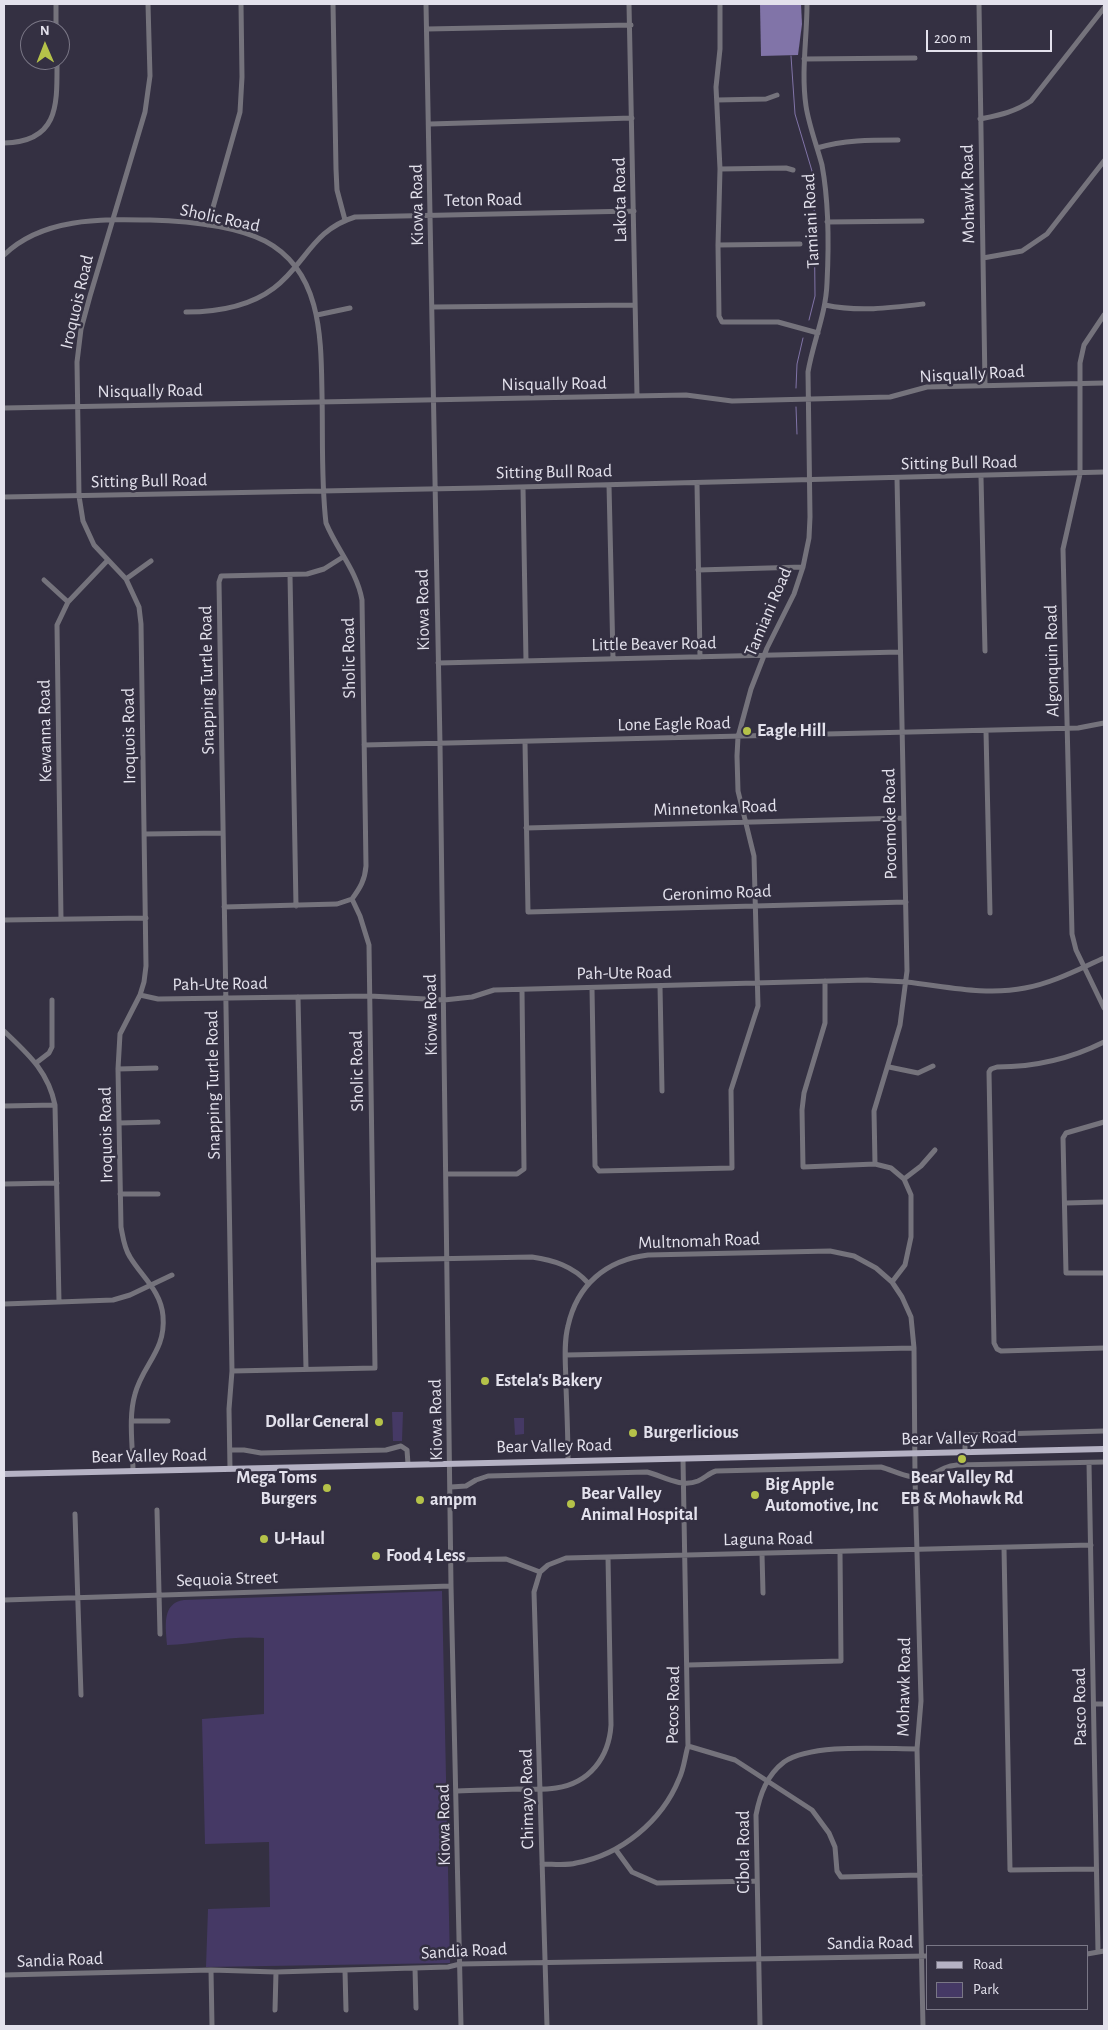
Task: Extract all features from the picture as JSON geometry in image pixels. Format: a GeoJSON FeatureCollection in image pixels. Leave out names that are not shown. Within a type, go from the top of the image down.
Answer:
{"type":"FeatureCollection","features":[{"type":"Feature","properties":{"kind":"main road","name":"Bear Valley Road"},"geometry":{"type":"LineString","coordinates":[[4,1474],[1104,1449]]}},
{"type":"Feature","properties":{"kind":"street"},"geometry":{"type":"LineString","coordinates":[[56,4],[56,20]]}},
{"type":"Feature","properties":{"kind":"street","name":"Iroquois Road"},"geometry":{"type":"LineString","coordinates":[[133,1471],[132,1422],[135,1394],[143,1374],[155,1356],[163,1330],[163,1315],[160,1302],[152,1286],[129,1255],[121,1227],[118,1069],[120,1034],[140,995],[146,966],[141,624],[139,607],[126,579],[94,545],[88,533],[81,508],[77,362],[81,329],[145,112],[148,96],[148,4]]}},
{"type":"Feature","properties":{"kind":"street"},"geometry":{"type":"LineString","coordinates":[[208,225],[240,112],[242,76],[240,4]]}},
{"type":"Feature","properties":{"kind":"street"},"geometry":{"type":"LineString","coordinates":[[333,4],[336,176],[338,195],[345,220]]}},
{"type":"Feature","properties":{"kind":"street","name":"Kiowa Road"},"geometry":{"type":"LineString","coordinates":[[426,4],[430,124],[430,215],[449,1260],[451,1560],[462,2026]]}},
{"type":"Feature","properties":{"kind":"street","name":"Lakota Road"},"geometry":{"type":"LineString","coordinates":[[629,4],[631,25],[634,305],[637,396]]}},
{"type":"Feature","properties":{"kind":"street"},"geometry":{"type":"LineString","coordinates":[[720,4],[716,100],[720,169],[719,316],[722,322],[778,322],[818,333]]}},
{"type":"Feature","properties":{"kind":"street","name":"Tamiani Road"},"geometry":{"type":"LineString","coordinates":[[592,988],[595,1166],[599,1171],[732,1168],[732,1090],[758,1006],[754,856],[737,777],[738,737],[745,705],[765,655],[794,594],[809,538],[808,399],[810,363],[825,305],[828,284],[826,192],[806,108],[804,59],[807,4]]}},
{"type":"Feature","properties":{"kind":"street","name":"Mohawk Road"},"geometry":{"type":"LineString","coordinates":[[979,4],[985,385]]}},
{"type":"Feature","properties":{"kind":"street"},"geometry":{"type":"LineString","coordinates":[[980,119],[1005,114],[1031,101],[1104,8]]}},
{"type":"Feature","properties":{"kind":"street"},"geometry":{"type":"LineString","coordinates":[[427,29],[631,25]]}},
{"type":"Feature","properties":{"kind":"street"},"geometry":{"type":"LineString","coordinates":[[804,59],[915,58]]}},
{"type":"Feature","properties":{"kind":"street"},"geometry":{"type":"LineString","coordinates":[[4,143],[28,139],[42,130],[48,123],[56,104],[57,70]]}},
{"type":"Feature","properties":{"kind":"street"},"geometry":{"type":"LineString","coordinates":[[716,100],[766,99],[777,95]]}},
{"type":"Feature","properties":{"kind":"street"},"geometry":{"type":"LineString","coordinates":[[430,124],[632,118]]}},
{"type":"Feature","properties":{"kind":"street"},"geometry":{"type":"LineString","coordinates":[[817,148],[854,140],[898,140]]}},
{"type":"Feature","properties":{"kind":"street"},"geometry":{"type":"LineString","coordinates":[[983,258],[1022,251],[1048,234],[1104,161]]}},
{"type":"Feature","properties":{"kind":"street"},"geometry":{"type":"LineString","coordinates":[[720,169],[786,168],[793,170]]}},
{"type":"Feature","properties":{"kind":"street","name":"Teton Road"},"geometry":{"type":"LineString","coordinates":[[186,312],[209,312],[245,304],[275,287],[325,232],[345,220],[367,216],[634,211]]}},
{"type":"Feature","properties":{"kind":"street","name":"Sholic Road"},"geometry":{"type":"LineString","coordinates":[[4,255],[21,242],[45,230],[78,222],[113,220],[168,221],[208,225],[252,236],[277,248],[295,266],[307,284],[318,315],[321,341],[326,523],[359,585],[362,600],[366,866],[365,877],[360,889],[352,898],[360,916],[368,945],[375,1368],[306,1369]]}},
{"type":"Feature","properties":{"kind":"street"},"geometry":{"type":"LineString","coordinates":[[827,222],[922,221]]}},
{"type":"Feature","properties":{"kind":"street"},"geometry":{"type":"LineString","coordinates":[[718,245],[800,244]]}},
{"type":"Feature","properties":{"kind":"street"},"geometry":{"type":"LineString","coordinates":[[825,305],[850,309],[880,309],[923,304]]}},
{"type":"Feature","properties":{"kind":"street"},"geometry":{"type":"LineString","coordinates":[[433,307],[634,305]]}},
{"type":"Feature","properties":{"kind":"street"},"geometry":{"type":"LineString","coordinates":[[318,315],[350,308]]}},
{"type":"Feature","properties":{"kind":"street","name":"Algonquin Road"},"geometry":{"type":"LineString","coordinates":[[1104,316],[1084,345],[1080,363],[1080,474],[1063,549],[1072,934],[1076,950],[1104,1008]]}},
{"type":"Feature","properties":{"kind":"street","name":"Nisqually Road"},"geometry":{"type":"LineString","coordinates":[[4,408],[637,396],[694,396],[732,401],[890,396],[926,387],[1104,382]]}},
{"type":"Feature","properties":{"kind":"street","name":"Sitting Bull Road"},"geometry":{"type":"LineString","coordinates":[[4,497],[981,477],[1104,472]]}},
{"type":"Feature","properties":{"kind":"street"},"geometry":{"type":"LineString","coordinates":[[981,477],[985,651]]}},
{"type":"Feature","properties":{"kind":"street","name":"Pocomoke Road"},"geometry":{"type":"LineString","coordinates":[[875,1164],[874,1111],[900,1025],[907,971],[897,478]]}},
{"type":"Feature","properties":{"kind":"street"},"geometry":{"type":"LineString","coordinates":[[697,483],[700,656]]}},
{"type":"Feature","properties":{"kind":"street"},"geometry":{"type":"LineString","coordinates":[[609,485],[613,658]]}},
{"type":"Feature","properties":{"kind":"street"},"geometry":{"type":"LineString","coordinates":[[523,487],[526,661]]}},
{"type":"Feature","properties":{"kind":"street"},"geometry":{"type":"LineString","coordinates":[[296,906],[290,575],[307,574],[324,569],[343,557]]}},
{"type":"Feature","properties":{"kind":"street","name":"Kewanna Road"},"geometry":{"type":"LineString","coordinates":[[61,919],[57,625],[68,602],[108,560]]}},
{"type":"Feature","properties":{"kind":"street"},"geometry":{"type":"LineString","coordinates":[[126,579],[152,561]]}},
{"type":"Feature","properties":{"kind":"street"},"geometry":{"type":"LineString","coordinates":[[698,570],[802,567]]}},
{"type":"Feature","properties":{"kind":"street","name":"Snapping Turtle Road"},"geometry":{"type":"LineString","coordinates":[[230,1468],[232,1371],[219,582],[221,576],[290,575]]}},
{"type":"Feature","properties":{"kind":"street"},"geometry":{"type":"LineString","coordinates":[[44,580],[68,602]]}},
{"type":"Feature","properties":{"kind":"street","name":"Little Beaver Road"},"geometry":{"type":"LineString","coordinates":[[438,663],[900,652]]}},
{"type":"Feature","properties":{"kind":"street","name":"Lone Eagle Road"},"geometry":{"type":"LineString","coordinates":[[364,745],[986,731],[1097,726],[1104,723]]}},
{"type":"Feature","properties":{"kind":"street"},"geometry":{"type":"LineString","coordinates":[[986,731],[990,913]]}},
{"type":"Feature","properties":{"kind":"street"},"geometry":{"type":"LineString","coordinates":[[525,742],[526,828]]}},
{"type":"Feature","properties":{"kind":"street","name":"Minnetonka Road"},"geometry":{"type":"LineString","coordinates":[[526,828],[904,818]]}},
{"type":"Feature","properties":{"kind":"street","name":"Geronimo Road"},"geometry":{"type":"LineString","coordinates":[[526,828],[528,912],[906,902]]}},
{"type":"Feature","properties":{"kind":"street"},"geometry":{"type":"LineString","coordinates":[[144,834],[223,833]]}},
{"type":"Feature","properties":{"kind":"street"},"geometry":{"type":"LineString","coordinates":[[224,907],[337,904],[352,898]]}},
{"type":"Feature","properties":{"kind":"street"},"geometry":{"type":"LineString","coordinates":[[4,920],[146,918]]}},
{"type":"Feature","properties":{"kind":"street","name":"Pah-Ute Road"},"geometry":{"type":"LineString","coordinates":[[140,995],[158,999],[370,996],[444,1000],[472,997],[494,990],[825,981],[905,982],[954,989],[989,991],[1024,988],[1049,982],[1104,958]]}},
{"type":"Feature","properties":{"kind":"street"},"geometry":{"type":"LineString","coordinates":[[825,981],[825,1024],[804,1093],[802,1110],[803,1167],[875,1164],[891,1168],[904,1180],[910,1195],[911,1237],[905,1265],[892,1282]]}},
{"type":"Feature","properties":{"kind":"street"},"geometry":{"type":"LineString","coordinates":[[660,986],[662,1091]]}},
{"type":"Feature","properties":{"kind":"street"},"geometry":{"type":"LineString","coordinates":[[447,1174],[518,1174],[524,1169],[522,990]]}},
{"type":"Feature","properties":{"kind":"street"},"geometry":{"type":"LineString","coordinates":[[232,1371],[306,1369],[298,997]]}},
{"type":"Feature","properties":{"kind":"street"},"geometry":{"type":"LineString","coordinates":[[36,1063],[49,1053],[52,1047],[52,1000]]}},
{"type":"Feature","properties":{"kind":"street"},"geometry":{"type":"LineString","coordinates":[[4,1031],[36,1063],[52,1089],[55,1105],[59,1302]]}},
{"type":"Feature","properties":{"kind":"street"},"geometry":{"type":"LineString","coordinates":[[1104,1042],[1060,1060],[1035,1065],[991,1069],[989,1072],[994,1343],[997,1349],[1001,1351],[1104,1348]]}},
{"type":"Feature","properties":{"kind":"street"},"geometry":{"type":"LineString","coordinates":[[888,1067],[918,1073],[933,1066]]}},
{"type":"Feature","properties":{"kind":"street"},"geometry":{"type":"LineString","coordinates":[[118,1069],[156,1068]]}},
{"type":"Feature","properties":{"kind":"street"},"geometry":{"type":"LineString","coordinates":[[4,1106],[55,1105]]}},
{"type":"Feature","properties":{"kind":"street"},"geometry":{"type":"LineString","coordinates":[[119,1123],[158,1122]]}},
{"type":"Feature","properties":{"kind":"street"},"geometry":{"type":"LineString","coordinates":[[1104,1122],[1066,1133],[1063,1138],[1066,1203],[1066,1273],[1104,1273]]}},
{"type":"Feature","properties":{"kind":"street"},"geometry":{"type":"LineString","coordinates":[[904,1180],[935,1150]]}},
{"type":"Feature","properties":{"kind":"street"},"geometry":{"type":"LineString","coordinates":[[4,1184],[57,1183]]}},
{"type":"Feature","properties":{"kind":"street"},"geometry":{"type":"LineString","coordinates":[[120,1194],[158,1194]]}},
{"type":"Feature","properties":{"kind":"street"},"geometry":{"type":"LineString","coordinates":[[1066,1203],[1104,1202]]}},
{"type":"Feature","properties":{"kind":"street","name":"Multnomah Road"},"geometry":{"type":"LineString","coordinates":[[568,1461],[567,1327],[575,1304],[588,1283],[610,1266],[633,1257],[663,1254],[830,1251],[854,1256],[866,1261],[892,1282],[902,1297],[911,1317],[914,1348]]}},
{"type":"Feature","properties":{"kind":"street"},"geometry":{"type":"LineString","coordinates":[[374,1260],[532,1257],[564,1265],[582,1276],[588,1283]]}},
{"type":"Feature","properties":{"kind":"street"},"geometry":{"type":"LineString","coordinates":[[4,1304],[113,1300],[152,1286],[172,1275]]}},
{"type":"Feature","properties":{"kind":"street"},"geometry":{"type":"LineString","coordinates":[[566,1355],[914,1348]]}},
{"type":"Feature","properties":{"kind":"street","name":"Mohawk Road"},"geometry":{"type":"LineString","coordinates":[[914,1348],[915,1478],[921,1701],[917,1749],[924,1956],[923,2026]]}},
{"type":"Feature","properties":{"kind":"street"},"geometry":{"type":"LineString","coordinates":[[132,1422],[168,1421]]}},
{"type":"Feature","properties":{"kind":"street"},"geometry":{"type":"LineString","coordinates":[[965,1452],[965,1435],[1104,1431]]}},
{"type":"Feature","properties":{"kind":"street"},"geometry":{"type":"LineString","coordinates":[[230,1450],[262,1453],[394,1449],[402,1446],[407,1450],[408,1464]]}},
{"type":"Feature","properties":{"kind":"street","name":"Pecos Road"},"geometry":{"type":"LineString","coordinates":[[542,1864],[576,1864],[616,1850],[651,1823],[664,1806],[679,1779],[688,1746],[683,1459]]}},
{"type":"Feature","properties":{"kind":"street"},"geometry":{"type":"LineString","coordinates":[[451,1487],[466,1486],[488,1476],[645,1472],[668,1481],[684,1482],[698,1481],[716,1471],[881,1468],[915,1478],[929,1476],[947,1466],[957,1465],[1104,1462]]}},
{"type":"Feature","properties":{"kind":"street","name":"Pasco Road"},"geometry":{"type":"LineString","coordinates":[[1089,1463],[1098,1952]]}},
{"type":"Feature","properties":{"kind":"street"},"geometry":{"type":"LineString","coordinates":[[157,1510],[160,1634]]}},
{"type":"Feature","properties":{"kind":"street"},"geometry":{"type":"LineString","coordinates":[[75,1514],[81,1695]]}},
{"type":"Feature","properties":{"kind":"street","name":"Laguna Road"},"geometry":{"type":"LineString","coordinates":[[540,1572],[548,1564],[566,1558],[1091,1545]]}},
{"type":"Feature","properties":{"kind":"street"},"geometry":{"type":"LineString","coordinates":[[1004,1548],[1010,1870],[1096,1869]]}},
{"type":"Feature","properties":{"kind":"street"},"geometry":{"type":"LineString","coordinates":[[688,1666],[841,1661],[840,1552]]}},
{"type":"Feature","properties":{"kind":"street"},"geometry":{"type":"LineString","coordinates":[[762,1554],[763,1593]]}},
{"type":"Feature","properties":{"kind":"street"},"geometry":{"type":"LineString","coordinates":[[457,1791],[541,1789],[573,1784],[586,1776],[606,1753],[610,1740],[612,1704],[608,1557]]}},
{"type":"Feature","properties":{"kind":"street"},"geometry":{"type":"LineString","coordinates":[[451,1560],[506,1559],[540,1572]]}},
{"type":"Feature","properties":{"kind":"street","name":"Chimayo Road"},"geometry":{"type":"LineString","coordinates":[[540,1572],[534,1592],[541,1789],[546,2026]]}},
{"type":"Feature","properties":{"kind":"street","name":"Sequoia Street"},"geometry":{"type":"LineString","coordinates":[[4,1600],[452,1586]]}},
{"type":"Feature","properties":{"kind":"street"},"geometry":{"type":"LineString","coordinates":[[1094,1704],[1104,1704]]}},
{"type":"Feature","properties":{"kind":"street"},"geometry":{"type":"LineString","coordinates":[[688,1746],[735,1760],[812,1810],[829,1832],[835,1847],[837,1871],[841,1877],[920,1875]]}},
{"type":"Feature","properties":{"kind":"street","name":"Cibola Road"},"geometry":{"type":"LineString","coordinates":[[760,2026],[756,1815],[759,1796],[767,1780],[784,1762],[807,1752],[917,1749]]}},
{"type":"Feature","properties":{"kind":"street"},"geometry":{"type":"LineString","coordinates":[[616,1850],[632,1872],[657,1883],[757,1881]]}},
{"type":"Feature","properties":{"kind":"street"},"geometry":{"type":"LineString","coordinates":[[1088,1954],[1104,1951]]}},
{"type":"Feature","properties":{"kind":"street","name":"Sandia Road"},"geometry":{"type":"LineString","coordinates":[[4,1975],[211,1970],[276,1972],[448,1967],[460,1964],[544,1961],[924,1956]]}},
{"type":"Feature","properties":{"kind":"street"},"geometry":{"type":"LineString","coordinates":[[416,1968],[416,2008]]}},
{"type":"Feature","properties":{"kind":"street"},"geometry":{"type":"LineString","coordinates":[[211,1970],[212,2026]]}},
{"type":"Feature","properties":{"kind":"street"},"geometry":{"type":"LineString","coordinates":[[345,1970],[346,2010]]}},
{"type":"Feature","properties":{"kind":"street"},"geometry":{"type":"LineString","coordinates":[[275,2010],[276,1972]]}},
{"type":"Feature","properties":{"kind":"green space"},"geometry":{"type":"Polygon","coordinates":[[[392,1412],[403,1412],[402,1441],[393,1441],[392,1412]]]}},
{"type":"Feature","properties":{"kind":"green space"},"geometry":{"type":"Polygon","coordinates":[[[514,1418],[524,1418],[524,1434],[515,1435],[514,1418]]]}},
{"type":"Feature","properties":{"kind":"green space"},"geometry":{"type":"Polygon","coordinates":[[[442,1591],[450,1963],[206,1967],[208,1909],[270,1907],[269,1842],[205,1844],[202,1719],[264,1714],[264,1638],[252,1637],[167,1645],[166,1624],[168,1611],[177,1602],[184,1600],[442,1591]]]}},
{"type":"Feature","properties":{"kind":"shaded area"},"geometry":{"type":"Polygon","coordinates":[[[760,4],[801,4],[802,24],[798,55],[761,56],[760,4]]]}},
{"type":"Feature","properties":{"kind":"waterway"},"geometry":{"type":"LineString","coordinates":[[791,56],[795,114],[812,171],[814,196],[815,296],[809,320]]}},
{"type":"Feature","properties":{"kind":"waterway"},"geometry":{"type":"LineString","coordinates":[[796,388],[797,364],[803,338]]}},
{"type":"Feature","properties":{"kind":"waterway"},"geometry":{"type":"LineString","coordinates":[[796,407],[797,434]]}},
{"type":"Feature","properties":{"kind":"place","name":"Eagle Hill"},"geometry":{"type":"Point","coordinates":[747,731]}},
{"type":"Feature","properties":{"kind":"place","name":"Estela's Bakery"},"geometry":{"type":"Point","coordinates":[485,1381]}},
{"type":"Feature","properties":{"kind":"place","name":"Dollar General"},"geometry":{"type":"Point","coordinates":[379,1422]}},
{"type":"Feature","properties":{"kind":"place","name":"Burgerlicious"},"geometry":{"type":"Point","coordinates":[633,1433]}},
{"type":"Feature","properties":{"kind":"place","name":"Bear Valley Rd EB & Mohawk Rd"},"geometry":{"type":"Point","coordinates":[962,1459]}},
{"type":"Feature","properties":{"kind":"place","name":"Mega Toms Burgers"},"geometry":{"type":"Point","coordinates":[327,1488]}},
{"type":"Feature","properties":{"kind":"place","name":"Big Apple Automotive, Inc"},"geometry":{"type":"Point","coordinates":[755,1495]}},
{"type":"Feature","properties":{"kind":"place","name":"ampm"},"geometry":{"type":"Point","coordinates":[420,1500]}},
{"type":"Feature","properties":{"kind":"place","name":"Bear Valley Animal Hospital"},"geometry":{"type":"Point","coordinates":[571,1504]}},
{"type":"Feature","properties":{"kind":"place","name":"U-Haul"},"geometry":{"type":"Point","coordinates":[264,1539]}},
{"type":"Feature","properties":{"kind":"place","name":"Food 4 Less"},"geometry":{"type":"Point","coordinates":[376,1556]}}]}
